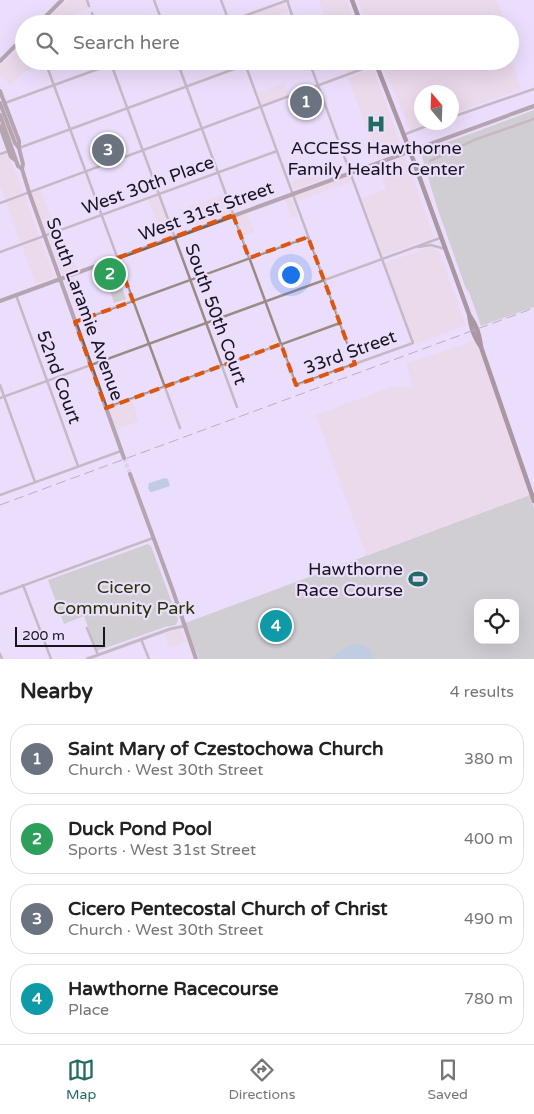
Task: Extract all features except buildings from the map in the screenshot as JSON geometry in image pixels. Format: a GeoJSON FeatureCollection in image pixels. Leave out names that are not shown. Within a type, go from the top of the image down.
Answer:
{"type":"FeatureCollection","features":[{"type":"Feature","properties":{"kind":"main road"},"geometry":{"type":"LineString","coordinates":[[47,15],[62,0]]}},
{"type":"Feature","properties":{"kind":"main road"},"geometry":{"type":"LineString","coordinates":[[352,0],[358,15]]}},
{"type":"Feature","properties":{"kind":"main road"},"geometry":{"type":"LineString","coordinates":[[0,61],[15,47]]}},
{"type":"Feature","properties":{"kind":"main road"},"geometry":{"type":"LineString","coordinates":[[379,70],[469,314],[477,326],[481,347],[534,501]]}},
{"type":"Feature","properties":{"kind":"main road","name":"South Laramie Avenue"},"geometry":{"type":"LineString","coordinates":[[0,91],[15,143],[19,148],[28,192],[124,458]]}},
{"type":"Feature","properties":{"kind":"main road","name":"West 31st Street"},"geometry":{"type":"LineString","coordinates":[[0,301],[534,106]]}},
{"type":"Feature","properties":{"kind":"main road","name":"South Laramie Avenue"},"geometry":{"type":"LineString","coordinates":[[0,115],[18,166],[22,169]]}},
{"type":"Feature","properties":{"kind":"main road"},"geometry":{"type":"LineString","coordinates":[[0,126],[11,157],[16,161]]}},
{"type":"Feature","properties":{"kind":"main road"},"geometry":{"type":"LineString","coordinates":[[130,474],[196,659]]}},
{"type":"Feature","properties":{"kind":"street"},"geometry":{"type":"LineString","coordinates":[[87,0],[89,6]]}},
{"type":"Feature","properties":{"kind":"street"},"geometry":{"type":"LineString","coordinates":[[154,0],[160,15]]}},
{"type":"Feature","properties":{"kind":"street"},"geometry":{"type":"LineString","coordinates":[[221,0],[226,15]]}},
{"type":"Feature","properties":{"kind":"street"},"geometry":{"type":"LineString","coordinates":[[249,15],[287,0],[292,15]]}},
{"type":"Feature","properties":{"kind":"street"},"geometry":{"type":"LineString","coordinates":[[47,70],[180,428]]}},
{"type":"Feature","properties":{"kind":"street"},"geometry":{"type":"LineString","coordinates":[[2,103],[92,70]]}},
{"type":"Feature","properties":{"kind":"street","name":"South 50th Court"},"geometry":{"type":"LineString","coordinates":[[113,70],[237,407]]}},
{"type":"Feature","properties":{"kind":"street"},"geometry":{"type":"LineString","coordinates":[[180,70],[281,344]]}},
{"type":"Feature","properties":{"kind":"street"},"geometry":{"type":"LineString","coordinates":[[19,148],[226,70]]}},
{"type":"Feature","properties":{"kind":"street"},"geometry":{"type":"LineString","coordinates":[[247,70],[355,364]]}},
{"type":"Feature","properties":{"kind":"street"},"geometry":{"type":"LineString","coordinates":[[312,70],[382,259]]}},
{"type":"Feature","properties":{"kind":"street"},"geometry":{"type":"LineString","coordinates":[[0,203],[358,70]]}},
{"type":"Feature","properties":{"kind":"street"},"geometry":{"type":"LineString","coordinates":[[459,114],[534,89]]}},
{"type":"Feature","properties":{"kind":"street"},"geometry":{"type":"LineString","coordinates":[[430,161],[474,140],[534,119]]}},
{"type":"Feature","properties":{"kind":"street"},"geometry":{"type":"LineString","coordinates":[[404,134],[415,130]]}},
{"type":"Feature","properties":{"kind":"street"},"geometry":{"type":"LineString","coordinates":[[0,154],[9,151]]}},
{"type":"Feature","properties":{"kind":"street","name":"West 30th Place"},"geometry":{"type":"LineString","coordinates":[[0,252],[277,151]]}},
{"type":"Feature","properties":{"kind":"street"},"geometry":{"type":"LineString","coordinates":[[75,322],[308,236]]}},
{"type":"Feature","properties":{"kind":"street"},"geometry":{"type":"LineString","coordinates":[[0,398],[441,238]]}},
{"type":"Feature","properties":{"kind":"street"},"geometry":{"type":"LineString","coordinates":[[412,248],[431,245],[445,249]]}},
{"type":"Feature","properties":{"kind":"street","name":"33rd Street"},"geometry":{"type":"LineString","coordinates":[[281,344],[296,385],[413,343],[382,259]]}},
{"type":"Feature","properties":{"kind":"street","name":"52nd Court"},"geometry":{"type":"LineString","coordinates":[[16,295],[78,466]]}},
{"type":"Feature","properties":{"kind":"street"},"geometry":{"type":"LineString","coordinates":[[106,408],[340,323]]}},
{"type":"Feature","properties":{"kind":"street"},"geometry":{"type":"LineString","coordinates":[[0,385],[35,482]]}},
{"type":"Feature","properties":{"kind":"street"},"geometry":{"type":"LineString","coordinates":[[0,496],[121,451]]}},
{"type":"Feature","properties":{"kind":"street"},"geometry":{"type":"LineString","coordinates":[[0,594],[153,538]]}},
{"type":"Feature","properties":{"kind":"street"},"geometry":{"type":"LineString","coordinates":[[24,585],[51,659]]}},
{"type":"Feature","properties":{"kind":"street"},"geometry":{"type":"LineString","coordinates":[[87,659],[170,629],[185,626]]}},
{"type":"Feature","properties":{"kind":"street"},"geometry":{"type":"LineString","coordinates":[[87,628],[99,656]]}},
{"type":"Feature","properties":{"kind":"street"},"geometry":{"type":"LineString","coordinates":[[141,639],[149,659]]}},
{"type":"Feature","properties":{"kind":"street"},"geometry":{"type":"LineString","coordinates":[[0,654],[2,659]]}},
{"type":"Feature","properties":{"kind":"highlighted area"},"geometry":{"type":"Polygon","coordinates":[[[233,215],[249,258],[308,237],[355,364],[296,385],[281,344],[106,408],[75,322],[133,301],[117,258],[233,215]]]}},
{"type":"Feature","properties":{"kind":"shaded area"},"geometry":{"type":"Polygon","coordinates":[[[67,0],[85,0],[88,9],[72,15],[52,15],[67,0]]]}},
{"type":"Feature","properties":{"kind":"shaded area"},"geometry":{"type":"Polygon","coordinates":[[[319,0],[347,0],[353,15],[324,15],[319,0]]]}},
{"type":"Feature","properties":{"kind":"shaded area"},"geometry":{"type":"Polygon","coordinates":[[[358,0],[496,0],[503,15],[364,15],[358,0]]]}},
{"type":"Feature","properties":{"kind":"shaded area"},"geometry":{"type":"Polygon","coordinates":[[[285,3],[288,11],[278,15],[251,15],[285,3]]]}},
{"type":"Feature","properties":{"kind":"shaded area"},"geometry":{"type":"Polygon","coordinates":[[[15,52],[15,70],[30,70],[24,72],[10,85],[0,74],[0,66],[15,52]]]}},
{"type":"Feature","properties":{"kind":"shaded area"},"geometry":{"type":"Polygon","coordinates":[[[344,70],[357,70],[346,74],[344,70]]]}},
{"type":"Feature","properties":{"kind":"shaded area"},"geometry":{"type":"Polygon","coordinates":[[[368,70],[374,70],[403,150],[378,159],[348,78],[368,70]]]}},
{"type":"Feature","properties":{"kind":"shaded area"},"geometry":{"type":"Polygon","coordinates":[[[385,70],[515,70],[521,89],[459,111],[459,85],[414,85],[414,129],[410,130],[385,70]]]}},
{"type":"Feature","properties":{"kind":"shaded area"},"geometry":{"type":"Polygon","coordinates":[[[284,83],[289,95],[262,105],[257,93],[284,83]]]}},
{"type":"Feature","properties":{"kind":"shaded area"},"geometry":{"type":"Polygon","coordinates":[[[8,153],[23,192],[5,199],[0,186],[0,156],[8,153]]]}},
{"type":"Feature","properties":{"kind":"shaded area"},"geometry":{"type":"Polygon","coordinates":[[[405,156],[434,237],[382,256],[362,198],[386,189],[378,166],[405,156]]]}},
{"type":"Feature","properties":{"kind":"shaded area"},"geometry":{"type":"Polygon","coordinates":[[[318,172],[321,180],[294,190],[291,182],[318,172]]]}},
{"type":"Feature","properties":{"kind":"shaded area"},"geometry":{"type":"Polygon","coordinates":[[[349,176],[351,182],[297,201],[295,195],[349,176]]]}},
{"type":"Feature","properties":{"kind":"shaded area"},"geometry":{"type":"Polygon","coordinates":[[[41,190],[55,230],[47,233],[32,193],[41,190]]]}},
{"type":"Feature","properties":{"kind":"shaded area"},"geometry":{"type":"Polygon","coordinates":[[[224,194],[231,213],[195,226],[188,207],[224,194]]]}},
{"type":"Feature","properties":{"kind":"shaded area"},"geometry":{"type":"Polygon","coordinates":[[[25,196],[39,236],[21,243],[6,202],[25,196]]]}},
{"type":"Feature","properties":{"kind":"shaded area"},"geometry":{"type":"Polygon","coordinates":[[[157,196],[172,235],[163,238],[148,200],[157,196]]]}},
{"type":"Feature","properties":{"kind":"shaded area"},"geometry":{"type":"Polygon","coordinates":[[[291,197],[298,216],[291,218],[285,199],[291,197]]]}},
{"type":"Feature","properties":{"kind":"shaded area"},"geometry":{"type":"Polygon","coordinates":[[[247,213],[254,232],[243,236],[236,217],[247,213]]]}},
{"type":"Feature","properties":{"kind":"shaded area"},"geometry":{"type":"Polygon","coordinates":[[[55,234],[62,253],[70,250],[77,269],[62,275],[48,236],[55,234]]]}},
{"type":"Feature","properties":{"kind":"shaded area"},"geometry":{"type":"Polygon","coordinates":[[[40,239],[54,277],[36,284],[22,246],[40,239]]]}},
{"type":"Feature","properties":{"kind":"shaded area"},"geometry":{"type":"Polygon","coordinates":[[[430,247],[440,254],[466,325],[415,344],[385,263],[430,247]]]}},
{"type":"Feature","properties":{"kind":"shaded area"},"geometry":{"type":"Polygon","coordinates":[[[116,261],[123,280],[105,287],[98,268],[116,261]]]}},
{"type":"Feature","properties":{"kind":"shaded area"},"geometry":{"type":"Polygon","coordinates":[[[74,276],[82,295],[71,299],[65,280],[74,276]]]}},
{"type":"Feature","properties":{"kind":"shaded area"},"geometry":{"type":"Polygon","coordinates":[[[477,340],[530,495],[366,555],[316,415],[391,387],[413,387],[406,364],[477,340]]]}},
{"type":"Feature","properties":{"kind":"shaded area"},"geometry":{"type":"Polygon","coordinates":[[[131,399],[139,421],[115,430],[107,408],[131,399]]]}},
{"type":"Feature","properties":{"kind":"shaded area"},"geometry":{"type":"Polygon","coordinates":[[[165,478],[168,479],[170,486],[150,492],[148,488],[149,483],[165,478]]]}},
{"type":"Feature","properties":{"kind":"shaded area"},"geometry":{"type":"Polygon","coordinates":[[[177,630],[182,632],[186,642],[169,648],[164,633],[177,630]]]}},
{"type":"Feature","properties":{"kind":"shaded area"},"geometry":{"type":"Polygon","coordinates":[[[358,644],[368,648],[372,653],[373,659],[330,659],[346,647],[358,644]]]}},
{"type":"Feature","properties":{"kind":"green space"},"geometry":{"type":"Polygon","coordinates":[[[534,110],[534,307],[481,326],[437,207],[422,157],[432,148],[534,110]]]}},
{"type":"Feature","properties":{"kind":"green space"},"geometry":{"type":"Polygon","coordinates":[[[113,264],[119,280],[106,285],[100,269],[113,264]]]}},
{"type":"Feature","properties":{"kind":"green space"},"geometry":{"type":"Polygon","coordinates":[[[120,282],[126,299],[114,303],[110,290],[113,289],[112,285],[120,282]]]}},
{"type":"Feature","properties":{"kind":"green space","name":"Hawthorne Race Course"},"geometry":{"type":"Polygon","coordinates":[[[530,495],[534,508],[534,659],[199,659],[185,623],[530,495]]]}},
{"type":"Feature","properties":{"kind":"green space","name":"Cicero Community Park"},"geometry":{"type":"Polygon","coordinates":[[[148,544],[151,546],[178,619],[176,625],[165,627],[97,651],[84,616],[64,624],[48,580],[148,544]]]}},
{"type":"Feature","properties":{"kind":"tunnel"},"geometry":{"type":"LineString","coordinates":[[124,458],[130,474]]}},
{"type":"Feature","properties":{"kind":"railway"},"geometry":{"type":"LineString","coordinates":[[0,505],[534,308]]}},
{"type":"Feature","properties":{"kind":"place","name":"Saint Mary of Czestochowa Church"},"geometry":{"type":"Point","coordinates":[306,102]}},
{"type":"Feature","properties":{"kind":"place","name":"ACCESS Hawthorne Family Health Center"},"geometry":{"type":"Point","coordinates":[376,124]}},
{"type":"Feature","properties":{"kind":"place","name":"Cicero Pentecostal Church of Christ"},"geometry":{"type":"Point","coordinates":[108,150]}},
{"type":"Feature","properties":{"kind":"place","name":"Duck Pond Pool"},"geometry":{"type":"Point","coordinates":[110,274]}},
{"type":"Feature","properties":{"kind":"place","name":"Hawthorne Race Course"},"geometry":{"type":"Point","coordinates":[418,579]}},
{"type":"Feature","properties":{"kind":"place","name":"Hawthorne Racecourse"},"geometry":{"type":"Point","coordinates":[276,626]}}]}
